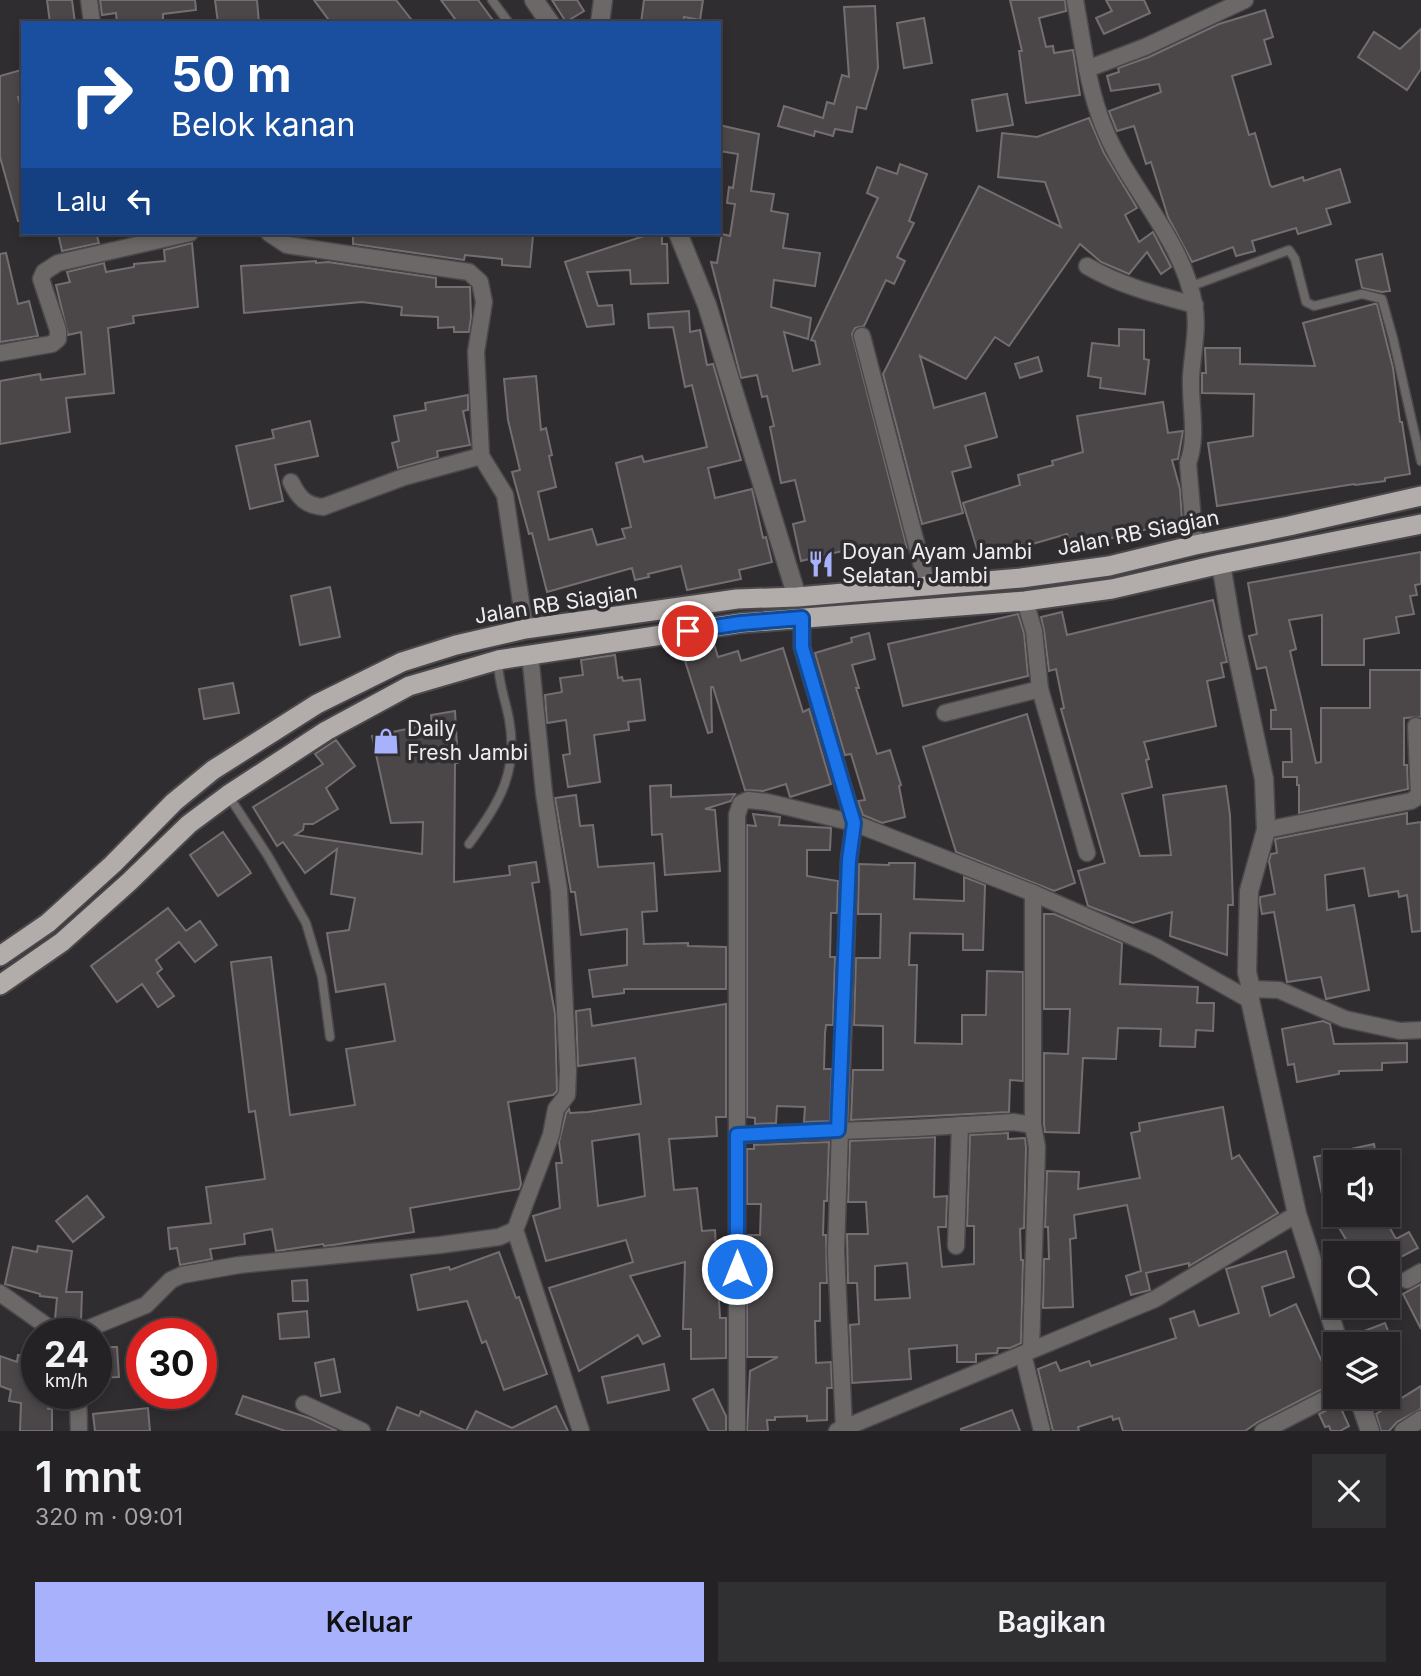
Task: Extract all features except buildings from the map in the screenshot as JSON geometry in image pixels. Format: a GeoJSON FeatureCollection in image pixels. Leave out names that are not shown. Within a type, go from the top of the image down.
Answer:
{"type":"FeatureCollection","features":[{"type":"Feature","properties":{"kind":"highway","name":"Jalan RB Siagian"},"geometry":{"type":"LineString","coordinates":[[0,956],[48,923],[184,794],[213,770],[317,704],[402,662],[456,645],[525,629],[737,599],[797,597],[1021,578],[1109,566],[1421,496]]}},
{"type":"Feature","properties":{"kind":"highway"},"geometry":{"type":"LineString","coordinates":[[0,985],[62,942],[130,882],[189,824],[228,794],[326,731],[409,685],[498,660],[530,654],[741,623],[1025,601],[1112,589],[1421,524]]}},
{"type":"Feature","properties":{"kind":"highway"},"geometry":{"type":"LineString","coordinates":[[48,923],[62,942]]}},
{"type":"Feature","properties":{"kind":"street"},"geometry":{"type":"LineString","coordinates":[[89,0],[92,21]]}},
{"type":"Feature","properties":{"kind":"street"},"geometry":{"type":"LineString","coordinates":[[534,0],[549,21]]}},
{"type":"Feature","properties":{"kind":"street"},"geometry":{"type":"LineString","coordinates":[[600,21],[603,0]]}},
{"type":"Feature","properties":{"kind":"street"},"geometry":{"type":"LineString","coordinates":[[1075,0],[1094,101],[1103,127],[1126,172],[1175,251],[1195,305],[1191,379],[1193,431],[1192,452],[1188,463],[1195,545]]}},
{"type":"Feature","properties":{"kind":"street"},"geometry":{"type":"LineString","coordinates":[[1087,69],[1144,47],[1245,0]]}},
{"type":"Feature","properties":{"kind":"street"},"geometry":{"type":"LineString","coordinates":[[0,353],[52,344],[58,339],[58,330],[41,279],[44,272],[58,263],[117,241],[172,235]]}},
{"type":"Feature","properties":{"kind":"street"},"geometry":{"type":"LineString","coordinates":[[272,235],[287,245],[469,272],[480,282],[484,302],[476,352],[481,456],[505,495],[525,629]]}},
{"type":"Feature","properties":{"kind":"street"},"geometry":{"type":"LineString","coordinates":[[679,235],[707,305],[797,597]]}},
{"type":"Feature","properties":{"kind":"street"},"geometry":{"type":"LineString","coordinates":[[1087,266],[1105,277],[1138,290],[1195,305]]}},
{"type":"Feature","properties":{"kind":"street"},"geometry":{"type":"LineString","coordinates":[[862,336],[927,584]]}},
{"type":"Feature","properties":{"kind":"street"},"geometry":{"type":"LineString","coordinates":[[291,482],[299,499],[312,506],[323,507],[404,477],[481,456]]}},
{"type":"Feature","properties":{"kind":"street"},"geometry":{"type":"LineString","coordinates":[[1221,564],[1233,635],[1264,779],[1266,830],[1249,891],[1247,972],[1250,994],[1297,1214],[1335,1332]]}},
{"type":"Feature","properties":{"kind":"street"},"geometry":{"type":"LineString","coordinates":[[1025,601],[1034,631],[1040,689],[1087,853]]}},
{"type":"Feature","properties":{"kind":"street"},"geometry":{"type":"LineString","coordinates":[[802,618],[802,647],[854,823],[849,860],[838,1130],[836,1251],[841,1430],[1155,1299],[1297,1214]]}},
{"type":"Feature","properties":{"kind":"street"},"geometry":{"type":"LineString","coordinates":[[530,654],[544,793],[559,890],[568,1070],[567,1094],[556,1109],[551,1135],[516,1230],[581,1431]]}},
{"type":"Feature","properties":{"kind":"street"},"geometry":{"type":"LineString","coordinates":[[944,713],[1040,689]]}},
{"type":"Feature","properties":{"kind":"street"},"geometry":{"type":"LineString","coordinates":[[1266,830],[1411,802],[1419,796],[1416,726]]}},
{"type":"Feature","properties":{"kind":"street"},"geometry":{"type":"LineString","coordinates":[[737,1431],[737,815],[741,803],[748,800],[767,802],[854,823],[1032,893],[1156,947],[1250,994],[1279,990],[1345,1019],[1400,1031],[1421,1030]]}},
{"type":"Feature","properties":{"kind":"street"},"geometry":{"type":"LineString","coordinates":[[1032,893],[1033,1125],[1037,1147],[1027,1352],[1042,1431]]}},
{"type":"Feature","properties":{"kind":"street"},"geometry":{"type":"LineString","coordinates":[[737,1135],[1014,1122],[1033,1125]]}},
{"type":"Feature","properties":{"kind":"street"},"geometry":{"type":"LineString","coordinates":[[956,1247],[960,1125]]}},
{"type":"Feature","properties":{"kind":"street"},"geometry":{"type":"LineString","coordinates":[[112,1319],[146,1305],[171,1280],[182,1275],[239,1265],[463,1242],[499,1237],[516,1230]]}},
{"type":"Feature","properties":{"kind":"street"},"geometry":{"type":"LineString","coordinates":[[0,1293],[35,1318]]}},
{"type":"Feature","properties":{"kind":"street"},"geometry":{"type":"LineString","coordinates":[[1263,1431],[1323,1400]]}},
{"type":"Feature","properties":{"kind":"street"},"geometry":{"type":"LineString","coordinates":[[304,1404],[362,1431]]}},
{"type":"Feature","properties":{"kind":"street"},"geometry":{"type":"LineString","coordinates":[[78,1409],[79,1431]]}},
{"type":"Feature","properties":{"kind":"street"},"geometry":{"type":"LineString","coordinates":[[1363,1409],[1370,1431]]}},
{"type":"Feature","properties":{"kind":"street"},"geometry":{"type":"LineString","coordinates":[[1403,1431],[1421,1419]]}},
{"type":"Feature","properties":{"kind":"lane"},"geometry":{"type":"LineString","coordinates":[[492,0],[508,21]]}},
{"type":"Feature","properties":{"kind":"lane"},"geometry":{"type":"LineString","coordinates":[[1189,287],[1289,250],[1295,259],[1306,302],[1314,306],[1362,294],[1382,299],[1421,461]]}},
{"type":"Feature","properties":{"kind":"lane"},"geometry":{"type":"LineString","coordinates":[[469,844],[495,808],[508,781],[509,720],[501,691],[498,660]]}},
{"type":"Feature","properties":{"kind":"lane"},"geometry":{"type":"LineString","coordinates":[[228,794],[268,856],[306,923],[322,977],[330,1037]]}},
{"type":"Feature","properties":{"kind":"place","name":"Doyan Ayam Jambi Selatan, Jambi"},"geometry":{"type":"Point","coordinates":[821,564]}},
{"type":"Feature","properties":{"kind":"place","name":"Daily Fresh Jambi"},"geometry":{"type":"Point","coordinates":[386,741]}},
{"type":"Feature","properties":{"kind":"route"},"geometry":{"type":"LineString","coordinates":[[688,631],[802,618],[802,647],[854,823],[849,860],[838,1130],[737,1135],[737,1269]]}}]}
